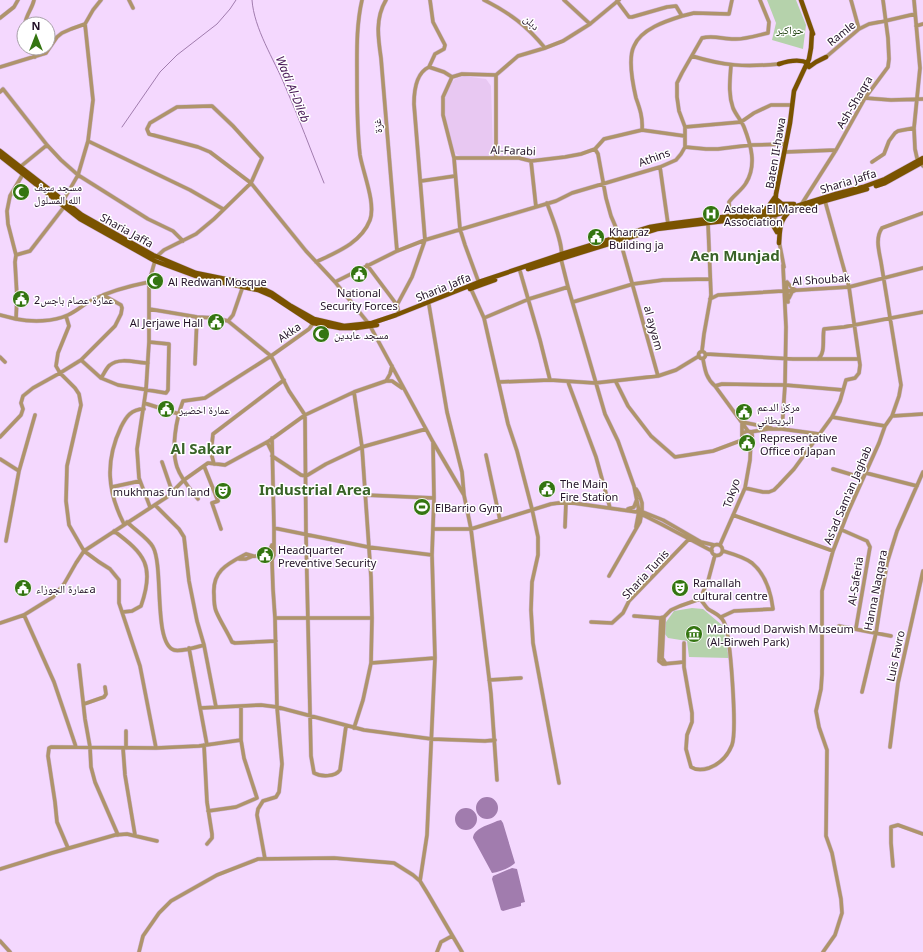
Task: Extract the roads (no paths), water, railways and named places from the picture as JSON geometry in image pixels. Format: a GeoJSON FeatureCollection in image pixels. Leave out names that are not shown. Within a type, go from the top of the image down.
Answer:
{"type":"FeatureCollection","features":[{"type":"Feature","properties":{"kind":"main road"},"geometry":{"type":"LineString","coordinates":[[801,0],[814,40],[812,55],[808,67]]}},
{"type":"Feature","properties":{"kind":"main road"},"geometry":{"type":"LineString","coordinates":[[779,64],[800,61],[812,55],[819,58],[826,57]]}},
{"type":"Feature","properties":{"kind":"main road"},"geometry":{"type":"LineString","coordinates":[[808,67],[826,57]]}},
{"type":"Feature","properties":{"kind":"main road"},"geometry":{"type":"LineString","coordinates":[[800,61],[808,67]]}},
{"type":"Feature","properties":{"kind":"main road"},"geometry":{"type":"LineString","coordinates":[[779,64],[801,63],[808,67]]}},
{"type":"Feature","properties":{"kind":"main road","name":"Baten II-hawa"},"geometry":{"type":"LineString","coordinates":[[775,213],[776,196],[785,152],[794,94],[808,67]]}},
{"type":"Feature","properties":{"kind":"main road","name":"Sharia Jaffa"},"geometry":{"type":"LineString","coordinates":[[0,151],[82,215],[155,259]]}},
{"type":"Feature","properties":{"kind":"main road","name":"Sharia Jaffa"},"geometry":{"type":"LineString","coordinates":[[0,156],[80,219],[155,259],[194,276],[244,284],[272,296],[314,321],[340,328],[369,325],[429,305],[471,289],[479,284],[562,256]]}},
{"type":"Feature","properties":{"kind":"main road","name":"Sharia Jaffa"},"geometry":{"type":"LineString","coordinates":[[620,238],[662,229],[792,210],[885,183],[922,162]]}},
{"type":"Feature","properties":{"kind":"main road","name":"Sharia Jaffa"},"geometry":{"type":"LineString","coordinates":[[775,213],[876,183],[922,162]]}},
{"type":"Feature","properties":{"kind":"main road"},"geometry":{"type":"LineString","coordinates":[[777,232],[770,220],[759,215],[768,207],[776,196],[782,204],[801,205]]}},
{"type":"Feature","properties":{"kind":"main road"},"geometry":{"type":"LineString","coordinates":[[779,243],[781,222],[792,210]]}},
{"type":"Feature","properties":{"kind":"main road","name":"Sharia Jaffa"},"geometry":{"type":"LineString","coordinates":[[369,325],[479,284],[650,228],[668,224],[730,216],[759,215]]}},
{"type":"Feature","properties":{"kind":"street"},"geometry":{"type":"LineString","coordinates":[[0,18],[14,7],[18,0]]}},
{"type":"Feature","properties":{"kind":"street"},"geometry":{"type":"LineString","coordinates":[[26,16],[33,5],[34,0]]}},
{"type":"Feature","properties":{"kind":"street"},"geometry":{"type":"LineString","coordinates":[[63,201],[78,175],[88,141],[93,100],[85,24],[101,0]]}},
{"type":"Feature","properties":{"kind":"street"},"geometry":{"type":"LineString","coordinates":[[129,0],[133,8]]}},
{"type":"Feature","properties":{"kind":"street"},"geometry":{"type":"LineString","coordinates":[[316,262],[344,249],[355,241],[366,228],[370,218],[372,206],[360,156],[357,127],[357,32],[362,0]]}},
{"type":"Feature","properties":{"kind":"street","name":"غزة"},"geometry":{"type":"LineString","coordinates":[[386,0],[380,16],[378,39],[381,58],[397,251]]}},
{"type":"Feature","properties":{"kind":"street"},"geometry":{"type":"LineString","coordinates":[[429,67],[435,54],[444,49],[445,45],[434,22],[430,0]]}},
{"type":"Feature","properties":{"kind":"street","name":"دبلن"},"geometry":{"type":"LineString","coordinates":[[484,0],[520,22],[532,32],[545,48]]}},
{"type":"Feature","properties":{"kind":"street"},"geometry":{"type":"LineString","coordinates":[[564,0],[590,24]]}},
{"type":"Feature","properties":{"kind":"street"},"geometry":{"type":"LineString","coordinates":[[642,130],[641,111],[633,83],[632,58],[634,46],[647,31],[661,22],[694,13],[729,14],[732,0]]}},
{"type":"Feature","properties":{"kind":"street","name":"Athins"},"geometry":{"type":"LineString","coordinates":[[335,282],[397,251],[425,240],[556,201],[572,193],[676,160],[685,147],[686,127],[679,111],[677,83],[702,38],[708,36],[735,40],[768,33],[769,22],[760,0]]}},
{"type":"Feature","properties":{"kind":"street"},"geometry":{"type":"LineString","coordinates":[[851,0],[859,29]]}},
{"type":"Feature","properties":{"kind":"street","name":"Ash-Shaqra"},"geometry":{"type":"LineString","coordinates":[[801,205],[836,150],[865,98],[888,67],[889,54],[883,0]]}},
{"type":"Feature","properties":{"kind":"street"},"geometry":{"type":"LineString","coordinates":[[914,0],[921,59],[914,128],[916,153],[922,162]]}},
{"type":"Feature","properties":{"kind":"street"},"geometry":{"type":"LineString","coordinates":[[479,284],[460,229],[454,158],[444,123],[442,104],[445,91],[452,77],[462,74],[496,75],[518,56],[545,48],[563,40],[590,24],[618,1],[629,17],[676,6],[682,16]]}},
{"type":"Feature","properties":{"kind":"street","name":"Ramle"},"geometry":{"type":"LineString","coordinates":[[826,57],[859,29],[869,24],[915,14]]}},
{"type":"Feature","properties":{"kind":"street"},"geometry":{"type":"LineString","coordinates":[[56,38],[62,33],[85,24]]}},
{"type":"Feature","properties":{"kind":"street"},"geometry":{"type":"LineString","coordinates":[[916,26],[923,24]]}},
{"type":"Feature","properties":{"kind":"street"},"geometry":{"type":"LineString","coordinates":[[0,67],[34,56]]}},
{"type":"Feature","properties":{"kind":"street"},"geometry":{"type":"LineString","coordinates":[[692,56],[730,65],[749,66],[779,64]]}},
{"type":"Feature","properties":{"kind":"street"},"geometry":{"type":"LineString","coordinates":[[730,65],[729,87],[731,99],[737,116],[751,145],[753,167],[747,182],[729,202],[730,216]]}},
{"type":"Feature","properties":{"kind":"street"},"geometry":{"type":"LineString","coordinates":[[397,305],[412,277],[425,240],[414,93],[423,69],[429,67],[444,72],[452,77]]}},
{"type":"Feature","properties":{"kind":"street"},"geometry":{"type":"LineString","coordinates":[[496,75],[496,158]]}},
{"type":"Feature","properties":{"kind":"street"},"geometry":{"type":"LineString","coordinates":[[0,84],[2,90],[47,145],[78,175],[148,219],[172,231],[183,241]]}},
{"type":"Feature","properties":{"kind":"street"},"geometry":{"type":"LineString","coordinates":[[865,98],[891,100],[923,99]]}},
{"type":"Feature","properties":{"kind":"street"},"geometry":{"type":"LineString","coordinates":[[686,127],[741,122],[754,113],[771,105],[792,105]]}},
{"type":"Feature","properties":{"kind":"street"},"geometry":{"type":"LineString","coordinates":[[150,507],[140,481],[137,449],[144,409],[148,363],[149,282],[155,259],[164,250],[196,234],[251,183],[262,158],[233,126],[212,106],[177,107],[150,123],[147,128],[149,134],[198,147],[210,152],[251,183],[316,262],[335,282],[369,325],[426,430],[464,495]]}},
{"type":"Feature","properties":{"kind":"street"},"geometry":{"type":"LineString","coordinates":[[872,162],[884,154],[889,141],[895,133],[914,128]]}},
{"type":"Feature","properties":{"kind":"street"},"geometry":{"type":"LineString","coordinates":[[595,150],[604,139],[642,130],[685,136]]}},
{"type":"Feature","properties":{"kind":"street"},"geometry":{"type":"LineString","coordinates":[[88,141],[190,190],[223,209]]}},
{"type":"Feature","properties":{"kind":"street"},"geometry":{"type":"LineString","coordinates":[[685,147],[718,149],[751,145],[786,144]]}},
{"type":"Feature","properties":{"kind":"street"},"geometry":{"type":"LineString","coordinates":[[20,167],[47,145]]}},
{"type":"Feature","properties":{"kind":"street","name":"Al-Farabi"},"geometry":{"type":"LineString","coordinates":[[454,158],[519,158],[531,161],[581,154],[595,150]]}},
{"type":"Feature","properties":{"kind":"street","name":"al ayyam"},"geometry":{"type":"LineString","coordinates":[[595,150],[598,154],[611,216],[620,238],[658,376]]}},
{"type":"Feature","properties":{"kind":"street"},"geometry":{"type":"LineString","coordinates":[[785,152],[836,150]]}},
{"type":"Feature","properties":{"kind":"street"},"geometry":{"type":"LineString","coordinates":[[531,161],[536,207]]}},
{"type":"Feature","properties":{"kind":"street"},"geometry":{"type":"LineString","coordinates":[[660,166],[668,224]]}},
{"type":"Feature","properties":{"kind":"street"},"geometry":{"type":"LineString","coordinates":[[16,319],[16,255],[8,224],[7,212],[10,196],[23,174]]}},
{"type":"Feature","properties":{"kind":"street"},"geometry":{"type":"LineString","coordinates":[[421,181],[455,176]]}},
{"type":"Feature","properties":{"kind":"street"},"geometry":{"type":"LineString","coordinates":[[745,488],[763,492],[774,490],[794,469],[832,417],[840,401],[846,380],[855,378],[859,373],[860,365],[849,287],[825,201]]}},
{"type":"Feature","properties":{"kind":"street"},"geometry":{"type":"LineString","coordinates":[[547,203],[556,228],[568,287],[605,414],[618,441],[634,486],[641,512]]}},
{"type":"Feature","properties":{"kind":"street"},"geometry":{"type":"LineString","coordinates":[[16,255],[30,251],[64,207]]}},
{"type":"Feature","properties":{"kind":"street"},"geometry":{"type":"LineString","coordinates":[[775,213],[786,280],[785,385],[782,429]]}},
{"type":"Feature","properties":{"kind":"street","name":"As'ad Sam'an Jaghab"},"geometry":{"type":"LineString","coordinates":[[823,952],[835,935],[842,913],[841,899],[832,854],[826,836],[827,750],[819,727],[816,711],[822,674],[822,591],[833,552],[848,512],[880,443],[885,426],[892,416],[902,385],[878,242],[879,232],[882,228],[923,213]]}},
{"type":"Feature","properties":{"kind":"street"},"geometry":{"type":"LineString","coordinates":[[708,223],[710,298],[702,351],[699,353],[706,377],[715,386],[742,423],[752,434],[748,439]]}},
{"type":"Feature","properties":{"kind":"street"},"geometry":{"type":"LineString","coordinates":[[367,265],[397,305],[399,314]]}},
{"type":"Feature","properties":{"kind":"street"},"geometry":{"type":"LineString","coordinates":[[777,291],[783,285],[783,265]]}},
{"type":"Feature","properties":{"kind":"street","name":"Al Shoubak"},"geometry":{"type":"LineString","coordinates":[[710,298],[718,295],[849,287],[923,268]]}},
{"type":"Feature","properties":{"kind":"street"},"geometry":{"type":"LineString","coordinates":[[520,271],[529,299],[550,380]]}},
{"type":"Feature","properties":{"kind":"street"},"geometry":{"type":"LineString","coordinates":[[783,272],[788,301],[786,327]]}},
{"type":"Feature","properties":{"kind":"street"},"geometry":{"type":"LineString","coordinates":[[573,302],[633,284],[663,280],[709,279]]}},
{"type":"Feature","properties":{"kind":"street"},"geometry":{"type":"LineString","coordinates":[[786,280],[792,288],[796,290],[790,296],[788,301]]}},
{"type":"Feature","properties":{"kind":"street"},"geometry":{"type":"LineString","coordinates":[[0,315],[26,321],[46,320],[66,316],[92,300],[120,288],[149,282]]}},
{"type":"Feature","properties":{"kind":"street"},"geometry":{"type":"LineString","coordinates":[[228,322],[233,315],[244,284]]}},
{"type":"Feature","properties":{"kind":"street"},"geometry":{"type":"LineString","coordinates":[[484,318],[529,299],[568,287]]}},
{"type":"Feature","properties":{"kind":"street"},"geometry":{"type":"LineString","coordinates":[[471,289],[484,318],[508,424],[517,451],[538,537],[538,555],[532,582],[531,610],[533,643],[559,783]]}},
{"type":"Feature","properties":{"kind":"street"},"geometry":{"type":"LineString","coordinates":[[710,291],[718,295]]}},
{"type":"Feature","properties":{"kind":"street"},"geometry":{"type":"LineString","coordinates":[[0,437],[21,415],[23,409],[21,403],[23,396],[33,388],[60,374],[81,360],[115,326],[121,314],[121,305],[103,295]]}},
{"type":"Feature","properties":{"kind":"street"},"geometry":{"type":"LineString","coordinates":[[429,305],[447,412],[462,472],[464,495],[471,529],[489,680],[497,780]]}},
{"type":"Feature","properties":{"kind":"street"},"geometry":{"type":"LineString","coordinates":[[149,309],[197,317],[216,318],[228,322],[271,356],[305,415],[310,756],[314,773],[319,776],[338,773],[340,770],[346,726]]}},
{"type":"Feature","properties":{"kind":"street"},"geometry":{"type":"LineString","coordinates":[[818,359],[823,353],[824,329],[855,325],[900,315],[923,312]]}},
{"type":"Feature","properties":{"kind":"street"},"geometry":{"type":"LineString","coordinates":[[66,316],[69,326],[56,358],[56,366],[60,374],[75,388],[80,398],[81,405],[69,455],[66,475],[66,501],[69,525],[84,551],[110,569],[117,577],[119,586],[119,603],[140,666],[156,748]]}},
{"type":"Feature","properties":{"kind":"street"},"geometry":{"type":"LineString","coordinates":[[195,364],[197,317]]}},
{"type":"Feature","properties":{"kind":"street","name":"Akka"},"geometry":{"type":"LineString","coordinates":[[178,414],[183,402],[205,398],[271,356],[309,329],[314,321]]}},
{"type":"Feature","properties":{"kind":"street"},"geometry":{"type":"LineString","coordinates":[[81,360],[101,378],[118,384],[165,393],[168,390],[169,344],[149,342]]}},
{"type":"Feature","properties":{"kind":"street"},"geometry":{"type":"LineString","coordinates":[[702,351],[706,354],[785,358],[859,359]]}},
{"type":"Feature","properties":{"kind":"street"},"geometry":{"type":"LineString","coordinates":[[498,382],[550,380],[596,383],[616,382],[658,376],[676,370],[701,357],[706,357],[706,354]]}},
{"type":"Feature","properties":{"kind":"street"},"geometry":{"type":"LineString","coordinates":[[0,358],[5,362]]}},
{"type":"Feature","properties":{"kind":"street"},"geometry":{"type":"LineString","coordinates":[[101,378],[107,368],[111,364],[117,362],[148,363]]}},
{"type":"Feature","properties":{"kind":"street"},"geometry":{"type":"LineString","coordinates":[[386,381],[392,366]]}},
{"type":"Feature","properties":{"kind":"street"},"geometry":{"type":"LineString","coordinates":[[214,464],[211,453],[213,434],[284,380]]}},
{"type":"Feature","properties":{"kind":"street"},"geometry":{"type":"LineString","coordinates":[[0,623],[24,615],[53,597],[64,584],[84,551],[167,497],[184,480],[208,463],[225,465],[267,442],[305,415],[354,392],[386,381],[392,381],[405,390]]}},
{"type":"Feature","properties":{"kind":"street"},"geometry":{"type":"LineString","coordinates":[[568,382],[596,457],[610,508]]}},
{"type":"Feature","properties":{"kind":"street"},"geometry":{"type":"LineString","coordinates":[[616,382],[628,406],[651,436],[675,457],[713,451],[748,439],[759,431]]}},
{"type":"Feature","properties":{"kind":"street"},"geometry":{"type":"LineString","coordinates":[[715,386],[722,384],[785,385],[843,390]]}},
{"type":"Feature","properties":{"kind":"street"},"geometry":{"type":"LineString","coordinates":[[354,392],[362,447],[371,577],[372,618],[371,663],[363,700],[354,728]]}},
{"type":"Feature","properties":{"kind":"street"},"geometry":{"type":"LineString","coordinates":[[144,403],[178,414],[175,433],[177,466],[184,480],[198,499]]}},
{"type":"Feature","properties":{"kind":"street"},"geometry":{"type":"LineString","coordinates":[[144,409],[137,410],[128,415],[116,438],[110,463],[110,476],[116,506],[126,523],[153,546],[158,558],[160,608],[163,633],[170,647],[177,651],[204,646]]}},
{"type":"Feature","properties":{"kind":"street"},"geometry":{"type":"LineString","coordinates":[[892,416],[923,414]]}},
{"type":"Feature","properties":{"kind":"street"},"geometry":{"type":"LineString","coordinates":[[6,541],[19,471],[35,415]]}},
{"type":"Feature","properties":{"kind":"street"},"geometry":{"type":"LineString","coordinates":[[832,417],[885,426]]}},
{"type":"Feature","properties":{"kind":"street"},"geometry":{"type":"LineString","coordinates":[[742,423],[761,425],[774,429]]}},
{"type":"Feature","properties":{"kind":"street"},"geometry":{"type":"LineString","coordinates":[[742,423],[743,434],[748,439]]}},
{"type":"Feature","properties":{"kind":"street"},"geometry":{"type":"LineString","coordinates":[[736,442],[743,434],[749,431],[782,429],[819,434]]}},
{"type":"Feature","properties":{"kind":"street"},"geometry":{"type":"LineString","coordinates":[[306,476],[326,464],[362,447],[426,430]]}},
{"type":"Feature","properties":{"kind":"street"},"geometry":{"type":"LineString","coordinates":[[265,859],[257,815],[258,809],[263,801],[276,797],[280,788],[282,764],[277,707],[276,641],[271,556],[274,528],[272,438]]}},
{"type":"Feature","properties":{"kind":"street","name":"Tokyo"},"geometry":{"type":"LineString","coordinates":[[720,545],[745,488],[750,460],[750,445],[748,439]]}},
{"type":"Feature","properties":{"kind":"street"},"geometry":{"type":"LineString","coordinates":[[267,442],[272,454],[306,476]]}},
{"type":"Feature","properties":{"kind":"street"},"geometry":{"type":"LineString","coordinates":[[420,881],[427,835],[436,658],[432,555],[434,498],[433,442]]}},
{"type":"Feature","properties":{"kind":"street"},"geometry":{"type":"LineString","coordinates":[[486,455],[500,520]]}},
{"type":"Feature","properties":{"kind":"street"},"geometry":{"type":"LineString","coordinates":[[0,459],[19,471]]}},
{"type":"Feature","properties":{"kind":"street"},"geometry":{"type":"LineString","coordinates":[[162,462],[172,491]]}},
{"type":"Feature","properties":{"kind":"street"},"geometry":{"type":"LineString","coordinates":[[204,466],[218,501],[212,503],[221,529]]}},
{"type":"Feature","properties":{"kind":"street"},"geometry":{"type":"LineString","coordinates":[[833,469],[863,478]]}},
{"type":"Feature","properties":{"kind":"street","name":"Hanna Naqqara"},"geometry":{"type":"LineString","coordinates":[[862,692],[876,633],[887,563],[897,531],[923,472]]}},
{"type":"Feature","properties":{"kind":"street"},"geometry":{"type":"LineString","coordinates":[[866,473],[917,486]]}},
{"type":"Feature","properties":{"kind":"street"},"geometry":{"type":"LineString","coordinates":[[112,487],[140,481]]}},
{"type":"Feature","properties":{"kind":"street"},"geometry":{"type":"LineString","coordinates":[[634,486],[650,516],[713,553],[720,555],[723,551]]}},
{"type":"Feature","properties":{"kind":"street"},"geometry":{"type":"LineString","coordinates":[[365,495],[434,498]]}},
{"type":"Feature","properties":{"kind":"street"},"geometry":{"type":"LineString","coordinates":[[628,509],[635,505],[637,498]]}},
{"type":"Feature","properties":{"kind":"street"},"geometry":{"type":"LineString","coordinates":[[608,576],[638,522],[641,512],[641,500]]}},
{"type":"Feature","properties":{"kind":"street"},"geometry":{"type":"LineString","coordinates":[[565,527],[566,502]]}},
{"type":"Feature","properties":{"kind":"street"},"geometry":{"type":"LineString","coordinates":[[433,529],[471,529],[532,509],[566,502],[641,512]]}},
{"type":"Feature","properties":{"kind":"street"},"geometry":{"type":"LineString","coordinates":[[154,505],[179,529],[184,538],[189,581],[196,621],[204,646],[216,707]]}},
{"type":"Feature","properties":{"kind":"street"},"geometry":{"type":"LineString","coordinates":[[610,508],[628,509],[641,512],[701,542],[720,545],[723,547],[723,551]]}},
{"type":"Feature","properties":{"kind":"street"},"geometry":{"type":"LineString","coordinates":[[632,512],[638,522]]}},
{"type":"Feature","properties":{"kind":"street"},"geometry":{"type":"LineString","coordinates":[[734,515],[833,552]]}},
{"type":"Feature","properties":{"kind":"street"},"geometry":{"type":"LineString","coordinates":[[638,522],[650,516]]}},
{"type":"Feature","properties":{"kind":"street"},"geometry":{"type":"LineString","coordinates":[[274,528],[368,547],[432,555]]}},
{"type":"Feature","properties":{"kind":"street","name":"Al-Saferia"},"geometry":{"type":"LineString","coordinates":[[842,530],[867,541],[870,547],[856,628]]}},
{"type":"Feature","properties":{"kind":"street"},"geometry":{"type":"LineString","coordinates":[[114,531],[140,554],[147,571],[146,584],[141,606],[132,611],[123,612]]}},
{"type":"Feature","properties":{"kind":"street","name":"Sharia Tunis"},"geometry":{"type":"LineString","coordinates":[[591,622],[612,623],[618,619],[629,601],[689,539]]}},
{"type":"Feature","properties":{"kind":"street"},"geometry":{"type":"LineString","coordinates":[[684,662],[666,664],[662,658],[663,618],[671,610],[700,599],[708,581],[714,545]]}},
{"type":"Feature","properties":{"kind":"street"},"geometry":{"type":"LineString","coordinates":[[720,617],[734,611],[773,609],[768,586],[753,564],[746,559],[723,551]]}},
{"type":"Feature","properties":{"kind":"street"},"geometry":{"type":"LineString","coordinates":[[271,556],[253,556],[246,559],[239,559],[227,564],[217,576],[214,583],[214,590],[216,611],[232,642],[276,641]]}},
{"type":"Feature","properties":{"kind":"street"},"geometry":{"type":"LineString","coordinates":[[264,556],[271,556]]}},
{"type":"Feature","properties":{"kind":"street","name":"Luis Favro"},"geometry":{"type":"LineString","coordinates":[[890,747],[898,683],[923,571]]}},
{"type":"Feature","properties":{"kind":"street"},"geometry":{"type":"LineString","coordinates":[[684,643],[684,662],[692,713],[692,722],[686,742],[686,753],[691,767],[697,770],[706,769],[723,760],[729,751],[733,739],[730,656],[725,623],[720,617],[707,608],[700,599]]}},
{"type":"Feature","properties":{"kind":"street"},"geometry":{"type":"LineString","coordinates":[[24,615],[54,682],[76,747]]}},
{"type":"Feature","properties":{"kind":"street"},"geometry":{"type":"LineString","coordinates":[[634,616],[663,618]]}},
{"type":"Feature","properties":{"kind":"street"},"geometry":{"type":"LineString","coordinates":[[275,618],[372,618]]}},
{"type":"Feature","properties":{"kind":"street"},"geometry":{"type":"LineString","coordinates":[[839,626],[856,628],[891,636]]}},
{"type":"Feature","properties":{"kind":"street"},"geometry":{"type":"LineString","coordinates":[[189,648],[206,745],[205,780],[212,838],[207,844]]}},
{"type":"Feature","properties":{"kind":"street"},"geometry":{"type":"LineString","coordinates":[[371,663],[436,658]]}},
{"type":"Feature","properties":{"kind":"street"},"geometry":{"type":"LineString","coordinates":[[79,664],[90,747],[91,767],[95,782],[118,835]]}},
{"type":"Feature","properties":{"kind":"street"},"geometry":{"type":"LineString","coordinates":[[489,680],[521,678]]}},
{"type":"Feature","properties":{"kind":"street"},"geometry":{"type":"LineString","coordinates":[[84,704],[104,697],[106,694],[105,687]]}},
{"type":"Feature","properties":{"kind":"street"},"geometry":{"type":"LineString","coordinates":[[200,708],[261,705],[277,707],[354,728],[432,739],[495,740]]}},
{"type":"Feature","properties":{"kind":"street"},"geometry":{"type":"LineString","coordinates":[[208,811],[236,807],[257,798],[244,758],[241,740],[242,706]]}},
{"type":"Feature","properties":{"kind":"street"},"geometry":{"type":"LineString","coordinates":[[126,731],[124,748],[125,775],[135,835]]}},
{"type":"Feature","properties":{"kind":"street"},"geometry":{"type":"LineString","coordinates":[[68,848],[57,822],[48,750],[51,747],[156,748],[206,745],[241,740]]}},
{"type":"Feature","properties":{"kind":"street"},"geometry":{"type":"LineString","coordinates":[[893,866],[891,828],[898,825],[923,834]]}},
{"type":"Feature","properties":{"kind":"street"},"geometry":{"type":"LineString","coordinates":[[0,869],[68,848],[118,835],[135,835],[157,841]]}},
{"type":"Feature","properties":{"kind":"street"},"geometry":{"type":"LineString","coordinates":[[139,952],[143,936],[159,913],[171,901],[217,875],[258,859],[334,858],[389,862],[399,865],[413,875],[420,881],[462,952]]}},
{"type":"Feature","properties":{"kind":"street"},"geometry":{"type":"LineString","coordinates":[[437,952],[441,942],[452,936]]}},
{"type":"Feature","properties":{"kind":"street"},"geometry":{"type":"LineString","coordinates":[[1,943],[10,952]]}},
{"type":"Feature","properties":{"kind":"waterway"},"geometry":{"type":"LineString","coordinates":[[122,127],[160,72],[177,55],[217,24],[236,0]]}},
{"type":"Feature","properties":{"kind":"waterway","name":"Wadi Al-Dileb"},"geometry":{"type":"LineString","coordinates":[[252,0],[256,22],[260,33],[281,76],[324,183]]}},
{"type":"Feature","properties":{"kind":"place","name":"مسجد سيف الله المسلول"},"geometry":{"type":"Point","coordinates":[21,192]}},
{"type":"Feature","properties":{"kind":"place","name":"Asdeka' El Mareed Association"},"geometry":{"type":"Point","coordinates":[711,214]}},
{"type":"Feature","properties":{"kind":"place","name":"Kharraz Building ja"},"geometry":{"type":"Point","coordinates":[596,237]}},
{"type":"Feature","properties":{"kind":"place","name":"National Security Forces"},"geometry":{"type":"Point","coordinates":[359,274]}},
{"type":"Feature","properties":{"kind":"place","name":"Al Redwan Mosque"},"geometry":{"type":"Point","coordinates":[155,281]}},
{"type":"Feature","properties":{"kind":"place","name":"عمارة عصام باجس2"},"geometry":{"type":"Point","coordinates":[21,299]}},
{"type":"Feature","properties":{"kind":"place","name":"Al Jerjawe Hall"},"geometry":{"type":"Point","coordinates":[216,322]}},
{"type":"Feature","properties":{"kind":"place","name":"مسجد عابدين"},"geometry":{"type":"Point","coordinates":[321,334]}},
{"type":"Feature","properties":{"kind":"place","name":"عمارة اخضير"},"geometry":{"type":"Point","coordinates":[166,409]}},
{"type":"Feature","properties":{"kind":"place","name":"مركز الدعم البريطاني"},"geometry":{"type":"Point","coordinates":[744,412]}},
{"type":"Feature","properties":{"kind":"place","name":"Representative Office of Japan"},"geometry":{"type":"Point","coordinates":[747,443]}},
{"type":"Feature","properties":{"kind":"place","name":"The Main Fire Station"},"geometry":{"type":"Point","coordinates":[547,489]}},
{"type":"Feature","properties":{"kind":"place","name":"mukhmas fun land"},"geometry":{"type":"Point","coordinates":[223,491]}},
{"type":"Feature","properties":{"kind":"place","name":"ElBarrio Gym"},"geometry":{"type":"Point","coordinates":[422,507]}},
{"type":"Feature","properties":{"kind":"place","name":"Headquarter Preventive Security"},"geometry":{"type":"Point","coordinates":[265,555]}},
{"type":"Feature","properties":{"kind":"place","name":"عمارة الجوزاءa"},"geometry":{"type":"Point","coordinates":[23,588]}},
{"type":"Feature","properties":{"kind":"place","name":"Ramallah cultural centre"},"geometry":{"type":"Point","coordinates":[680,588]}},
{"type":"Feature","properties":{"kind":"place","name":"Mahmoud Darwish Museum (Al-Birweh Park)"},"geometry":{"type":"Point","coordinates":[694,634]}},
{"type":"Feature","properties":{"kind":"district","name":"Aen Munjad"},"geometry":{"type":"Point","coordinates":[735,255]}},
{"type":"Feature","properties":{"kind":"district","name":"Al Sakar"},"geometry":{"type":"Point","coordinates":[201,448]}},
{"type":"Feature","properties":{"kind":"district","name":"Industrial Area"},"geometry":{"type":"Point","coordinates":[315,489]}},
{"type":"Feature","properties":{"kind":"park label","name":"حواكير"},"geometry":{"type":"Point","coordinates":[790,29]}}]}
